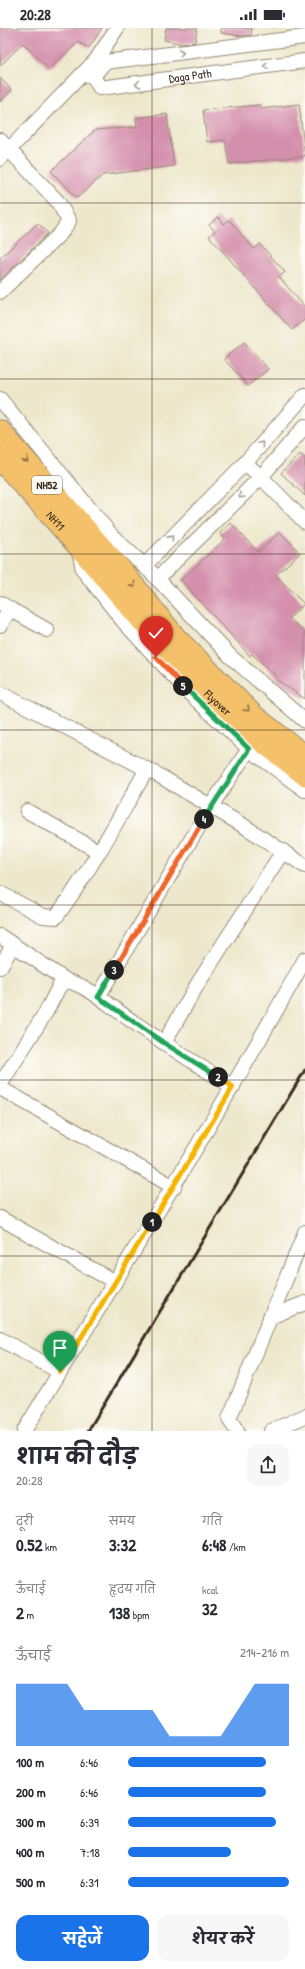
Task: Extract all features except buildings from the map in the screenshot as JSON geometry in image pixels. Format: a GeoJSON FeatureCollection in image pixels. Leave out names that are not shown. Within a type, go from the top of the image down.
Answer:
{"type":"FeatureCollection","features":[{"type":"Feature","properties":{"kind":"highway","name":"NH52"},"geometry":{"type":"LineString","coordinates":[[0,431],[94,540]]}},
{"type":"Feature","properties":{"kind":"highway","name":"NH11"},"geometry":{"type":"LineString","coordinates":[[2,468],[94,540]]}},
{"type":"Feature","properties":{"kind":"highway","name":"Flyover"},"geometry":{"type":"LineString","coordinates":[[94,540],[111,586],[214,689],[245,728],[305,775]]}},
{"type":"Feature","properties":{"kind":"highway","name":"Flyover"},"geometry":{"type":"LineString","coordinates":[[214,689],[253,715],[305,756]]}},
{"type":"Feature","properties":{"kind":"street"},"geometry":{"type":"LineString","coordinates":[[87,75],[117,28]]}},
{"type":"Feature","properties":{"kind":"street"},"geometry":{"type":"LineString","coordinates":[[5,155],[87,75],[105,62],[305,37]]}},
{"type":"Feature","properties":{"kind":"street","name":"Daga Path"},"geometry":{"type":"LineString","coordinates":[[87,75],[100,88],[305,61]]}},
{"type":"Feature","properties":{"kind":"street"},"geometry":{"type":"LineString","coordinates":[[0,140],[5,155],[58,202],[69,221],[56,238],[0,292]]}},
{"type":"Feature","properties":{"kind":"street"},"geometry":{"type":"LineString","coordinates":[[144,566],[245,463],[305,395]]}},
{"type":"Feature","properties":{"kind":"street"},"geometry":{"type":"LineString","coordinates":[[0,399],[94,540],[144,566],[231,657],[305,721]]}},
{"type":"Feature","properties":{"kind":"street"},"geometry":{"type":"LineString","coordinates":[[157,579],[261,477],[305,426]]}},
{"type":"Feature","properties":{"kind":"street"},"geometry":{"type":"LineString","coordinates":[[245,463],[261,477],[305,522]]}},
{"type":"Feature","properties":{"kind":"street"},"geometry":{"type":"LineString","coordinates":[[94,540],[83,570],[123,621],[189,693],[249,749],[305,790]]}},
{"type":"Feature","properties":{"kind":"street"},"geometry":{"type":"LineString","coordinates":[[0,625],[5,606],[47,630]]}},
{"type":"Feature","properties":{"kind":"street"},"geometry":{"type":"LineString","coordinates":[[0,693],[147,769],[211,806],[305,866]]}},
{"type":"Feature","properties":{"kind":"street"},"geometry":{"type":"LineString","coordinates":[[98,997],[211,806],[249,749]]}},
{"type":"Feature","properties":{"kind":"street"},"geometry":{"type":"LineString","coordinates":[[0,893],[43,916],[56,916],[69,900],[147,769]]}},
{"type":"Feature","properties":{"kind":"street"},"geometry":{"type":"LineString","coordinates":[[27,810],[98,851]]}},
{"type":"Feature","properties":{"kind":"street"},"geometry":{"type":"LineString","coordinates":[[164,1043],[197,985],[283,851]]}},
{"type":"Feature","properties":{"kind":"street"},"geometry":{"type":"LineString","coordinates":[[0,936],[67,981],[75,983],[98,997],[164,1043],[233,1087]]}},
{"type":"Feature","properties":{"kind":"street"},"geometry":{"type":"LineString","coordinates":[[0,967],[13,945]]}},
{"type":"Feature","properties":{"kind":"street"},"geometry":{"type":"LineString","coordinates":[[24,1431],[174,1187],[233,1087],[305,959]]}},
{"type":"Feature","properties":{"kind":"street"},"geometry":{"type":"LineString","coordinates":[[0,1084],[46,1012],[60,985],[67,981]]}},
{"type":"Feature","properties":{"kind":"street"},"geometry":{"type":"LineString","coordinates":[[0,1088],[174,1187]]}},
{"type":"Feature","properties":{"kind":"street"},"geometry":{"type":"LineString","coordinates":[[0,1218],[115,1282]]}},
{"type":"Feature","properties":{"kind":"street"},"geometry":{"type":"LineString","coordinates":[[237,1431],[229,1419],[305,1232]]}},
{"type":"Feature","properties":{"kind":"street"},"geometry":{"type":"LineString","coordinates":[[270,1317],[305,1303]]}},
{"type":"Feature","properties":{"kind":"street"},"geometry":{"type":"LineString","coordinates":[[0,1339],[60,1372]]}},
{"type":"Feature","properties":{"kind":"street"},"geometry":{"type":"LineString","coordinates":[[271,1431],[290,1427],[305,1416]]}},
{"type":"Feature","properties":{"kind":"railway"},"geometry":{"type":"LineString","coordinates":[[88,1431],[305,1070]]}},
{"type":"Feature","properties":{"kind":"route"},"geometry":{"type":"LineString","coordinates":[[60,1372],[233,1087],[164,1043],[98,997],[211,806],[249,749],[189,693],[156,657]]}}]}
